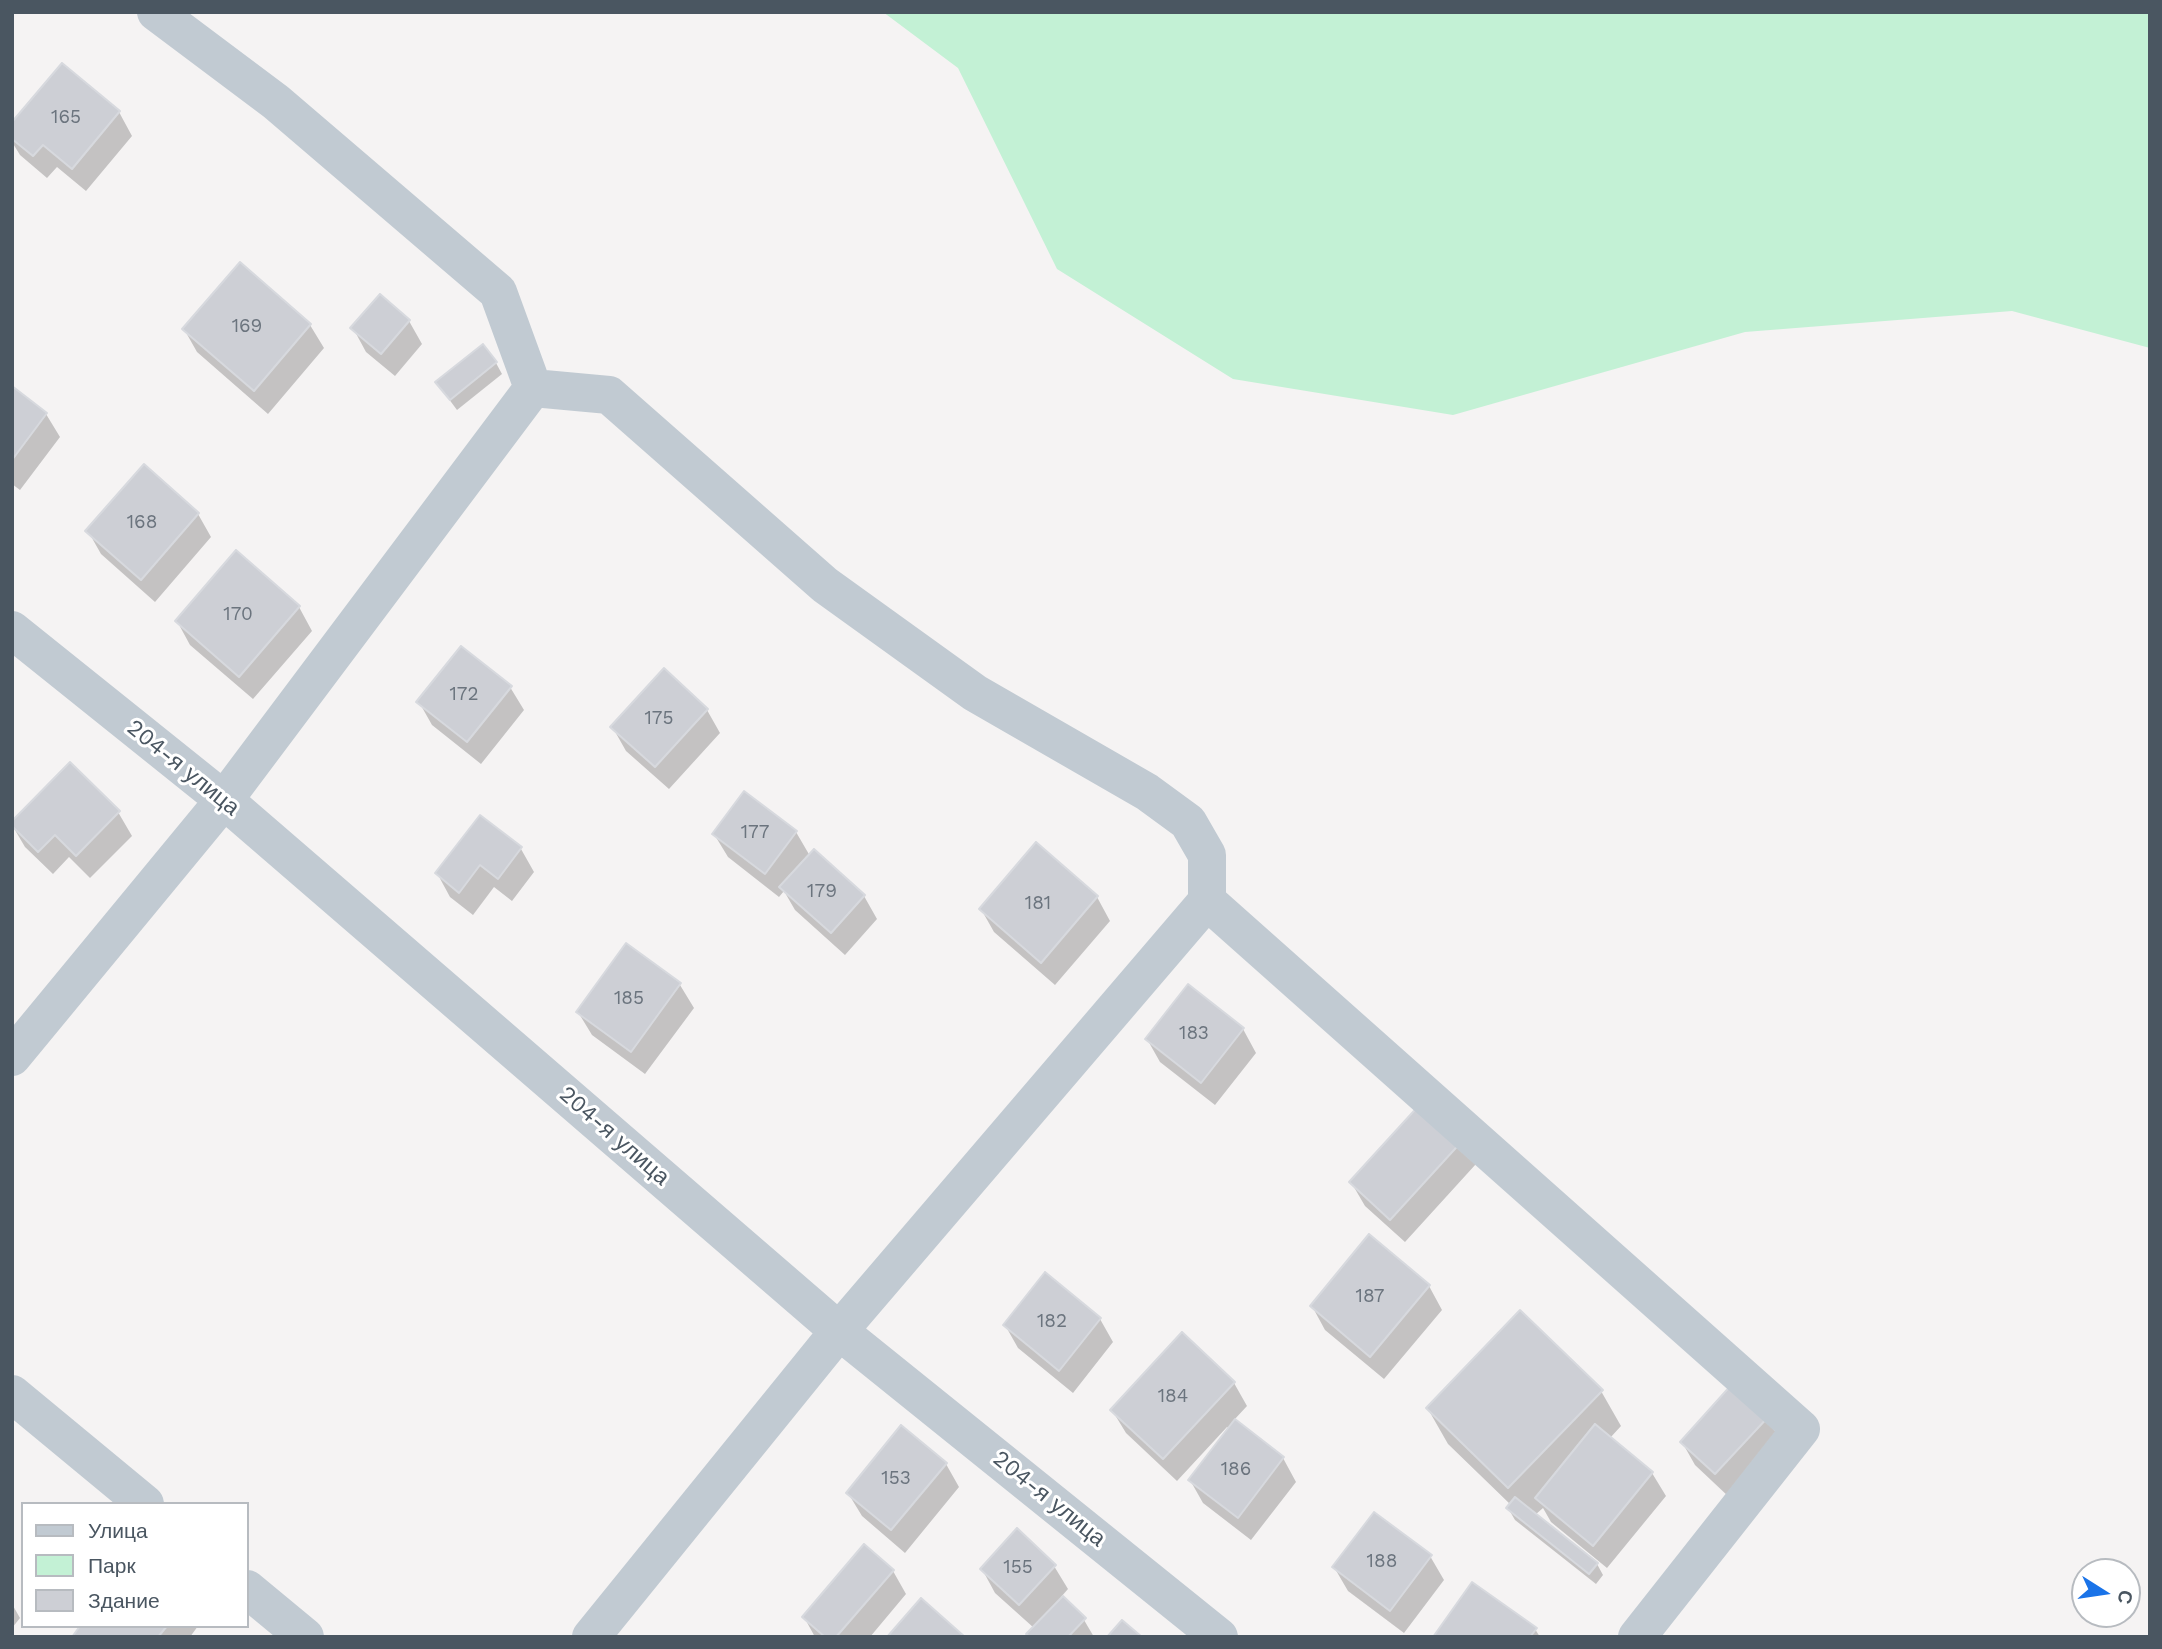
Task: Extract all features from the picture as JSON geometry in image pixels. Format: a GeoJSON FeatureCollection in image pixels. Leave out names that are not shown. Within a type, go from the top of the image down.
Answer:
{"type":"FeatureCollection","features":[{"type":"Feature","properties":{"kind":"street"},"geometry":{"type":"LineString","coordinates":[[156,12],[276,102],[498,292],[533,388]]}},
{"type":"Feature","properties":{"kind":"street"},"geometry":{"type":"LineString","coordinates":[[12,1057],[224,800],[533,388]]}},
{"type":"Feature","properties":{"kind":"street"},"geometry":{"type":"LineString","coordinates":[[533,388],[609,395],[825,585],[975,693],[1147,792],[1188,822],[1207,855],[1207,901],[839,1331],[591,1637]]}},
{"type":"Feature","properties":{"kind":"street","name":"204-я улица"},"geometry":{"type":"LineString","coordinates":[[12,630],[224,800],[839,1331],[1219,1637]]}},
{"type":"Feature","properties":{"kind":"street"},"geometry":{"type":"LineString","coordinates":[[1207,901],[1801,1429],[1637,1637]]}},
{"type":"Feature","properties":{"kind":"street"},"geometry":{"type":"LineString","coordinates":[[12,1394],[143,1502]]}},
{"type":"Feature","properties":{"kind":"street"},"geometry":{"type":"LineString","coordinates":[[248,1590],[305,1637]]}},
{"type":"Feature","properties":{"kind":"green space"},"geometry":{"type":"Polygon","coordinates":[[[883,12],[2150,12],[2150,348],[2012,311],[1745,332],[1453,415],[1233,379],[1057,269],[958,68],[883,12]]]}},
{"type":"Feature","properties":{"kind":"building"},"geometry":{"type":"Polygon","coordinates":[[[62,63],[120,111],[72,169],[43,145],[33,156],[12,139],[12,122],[62,63]]]}},
{"type":"Feature","properties":{"kind":"building"},"geometry":{"type":"Polygon","coordinates":[[[240,262],[311,324],[254,391],[182,329],[240,262]]]}},
{"type":"Feature","properties":{"kind":"building"},"geometry":{"type":"Polygon","coordinates":[[[380,294],[410,320],[381,354],[350,328],[380,294]]]}},
{"type":"Feature","properties":{"kind":"building"},"geometry":{"type":"Polygon","coordinates":[[[483,344],[497,362],[450,400],[435,382],[483,344]]]}},
{"type":"Feature","properties":{"kind":"building"},"geometry":{"type":"Polygon","coordinates":[[[12,386],[47,413],[12,460],[12,386]]]}},
{"type":"Feature","properties":{"kind":"building"},"geometry":{"type":"Polygon","coordinates":[[[144,464],[199,513],[141,580],[85,531],[144,464]]]}},
{"type":"Feature","properties":{"kind":"building"},"geometry":{"type":"Polygon","coordinates":[[[236,550],[300,606],[239,677],[175,621],[236,550]]]}},
{"type":"Feature","properties":{"kind":"building"},"geometry":{"type":"Polygon","coordinates":[[[461,646],[512,686],[467,742],[416,702],[461,646]]]}},
{"type":"Feature","properties":{"kind":"building"},"geometry":{"type":"Polygon","coordinates":[[[664,668],[708,709],[655,767],[610,727],[664,668]]]}},
{"type":"Feature","properties":{"kind":"building"},"geometry":{"type":"Polygon","coordinates":[[[70,762],[120,811],[76,856],[55,835],[38,852],[12,826],[12,821],[70,762]]]}},
{"type":"Feature","properties":{"kind":"building"},"geometry":{"type":"Polygon","coordinates":[[[744,791],[797,831],[765,874],[712,834],[744,791]]]}},
{"type":"Feature","properties":{"kind":"building"},"geometry":{"type":"Polygon","coordinates":[[[480,815],[522,847],[498,879],[480,865],[459,893],[435,873],[480,815]]]}},
{"type":"Feature","properties":{"kind":"building"},"geometry":{"type":"Polygon","coordinates":[[[1036,842],[1098,896],[1041,963],[979,909],[1036,842]]]}},
{"type":"Feature","properties":{"kind":"building"},"geometry":{"type":"Polygon","coordinates":[[[814,849],[865,895],[831,933],[779,887],[814,849]]]}},
{"type":"Feature","properties":{"kind":"building"},"geometry":{"type":"Polygon","coordinates":[[[626,943],[681,983],[631,1052],[576,1012],[626,943]]]}},
{"type":"Feature","properties":{"kind":"building"},"geometry":{"type":"Polygon","coordinates":[[[1188,984],[1244,1028],[1201,1083],[1145,1039],[1188,984]]]}},
{"type":"Feature","properties":{"kind":"building"},"geometry":{"type":"Polygon","coordinates":[[[1423,1101],[1464,1139],[1390,1220],[1349,1182],[1423,1101]]]}},
{"type":"Feature","properties":{"kind":"building"},"geometry":{"type":"Polygon","coordinates":[[[1369,1234],[1430,1285],[1370,1357],[1310,1306],[1369,1234]]]}},
{"type":"Feature","properties":{"kind":"building"},"geometry":{"type":"Polygon","coordinates":[[[1045,1272],[1101,1318],[1059,1371],[1003,1325],[1045,1272]]]}},
{"type":"Feature","properties":{"kind":"building"},"geometry":{"type":"Polygon","coordinates":[[[1520,1310],[1603,1390],[1508,1488],[1426,1408],[1520,1310]]]}},
{"type":"Feature","properties":{"kind":"building"},"geometry":{"type":"Polygon","coordinates":[[[1182,1332],[1235,1382],[1163,1459],[1110,1410],[1182,1332]]]}},
{"type":"Feature","properties":{"kind":"building"},"geometry":{"type":"Polygon","coordinates":[[[1734,1382],[1770,1415],[1715,1474],[1680,1442],[1734,1382]]]}},
{"type":"Feature","properties":{"kind":"building"},"geometry":{"type":"Polygon","coordinates":[[[1235,1419],[1284,1457],[1238,1518],[1188,1480],[1235,1419]]]}},
{"type":"Feature","properties":{"kind":"building"},"geometry":{"type":"Polygon","coordinates":[[[1595,1424],[1653,1472],[1593,1546],[1535,1498],[1595,1424]]]}},
{"type":"Feature","properties":{"kind":"building"},"geometry":{"type":"Polygon","coordinates":[[[901,1425],[947,1463],[891,1530],[846,1493],[901,1425]]]}},
{"type":"Feature","properties":{"kind":"building"},"geometry":{"type":"Polygon","coordinates":[[[1515,1497],[1598,1563],[1589,1574],[1506,1508],[1515,1497]]]}},
{"type":"Feature","properties":{"kind":"building"},"geometry":{"type":"Polygon","coordinates":[[[1374,1512],[1432,1555],[1390,1611],[1332,1567],[1374,1512]]]}},
{"type":"Feature","properties":{"kind":"building"},"geometry":{"type":"Polygon","coordinates":[[[1017,1528],[1056,1565],[1019,1605],[980,1569],[1017,1528]]]}},
{"type":"Feature","properties":{"kind":"building"},"geometry":{"type":"Polygon","coordinates":[[[864,1544],[894,1570],[836,1637],[825,1637],[802,1617],[864,1544]]]}},
{"type":"Feature","properties":{"kind":"building"},"geometry":{"type":"Polygon","coordinates":[[[1472,1582],[1537,1628],[1530,1637],[1433,1637],[1472,1582]]]}},
{"type":"Feature","properties":{"kind":"building"},"geometry":{"type":"Polygon","coordinates":[[[1063,1596],[1086,1618],[1068,1637],[1030,1637],[1026,1634],[1063,1596]]]}},
{"type":"Feature","properties":{"kind":"building"},"geometry":{"type":"Polygon","coordinates":[[[921,1598],[965,1637],[887,1637],[921,1598]]]}},
{"type":"Feature","properties":{"kind":"building"},"geometry":{"type":"Polygon","coordinates":[[[1122,1620],[1142,1637],[1107,1637],[1122,1620]]]}},
{"type":"Feature","properties":{"kind":"building"},"geometry":{"type":"Polygon","coordinates":[[[79,1628],[165,1628],[158,1637],[72,1637],[79,1628]]]}}]}
